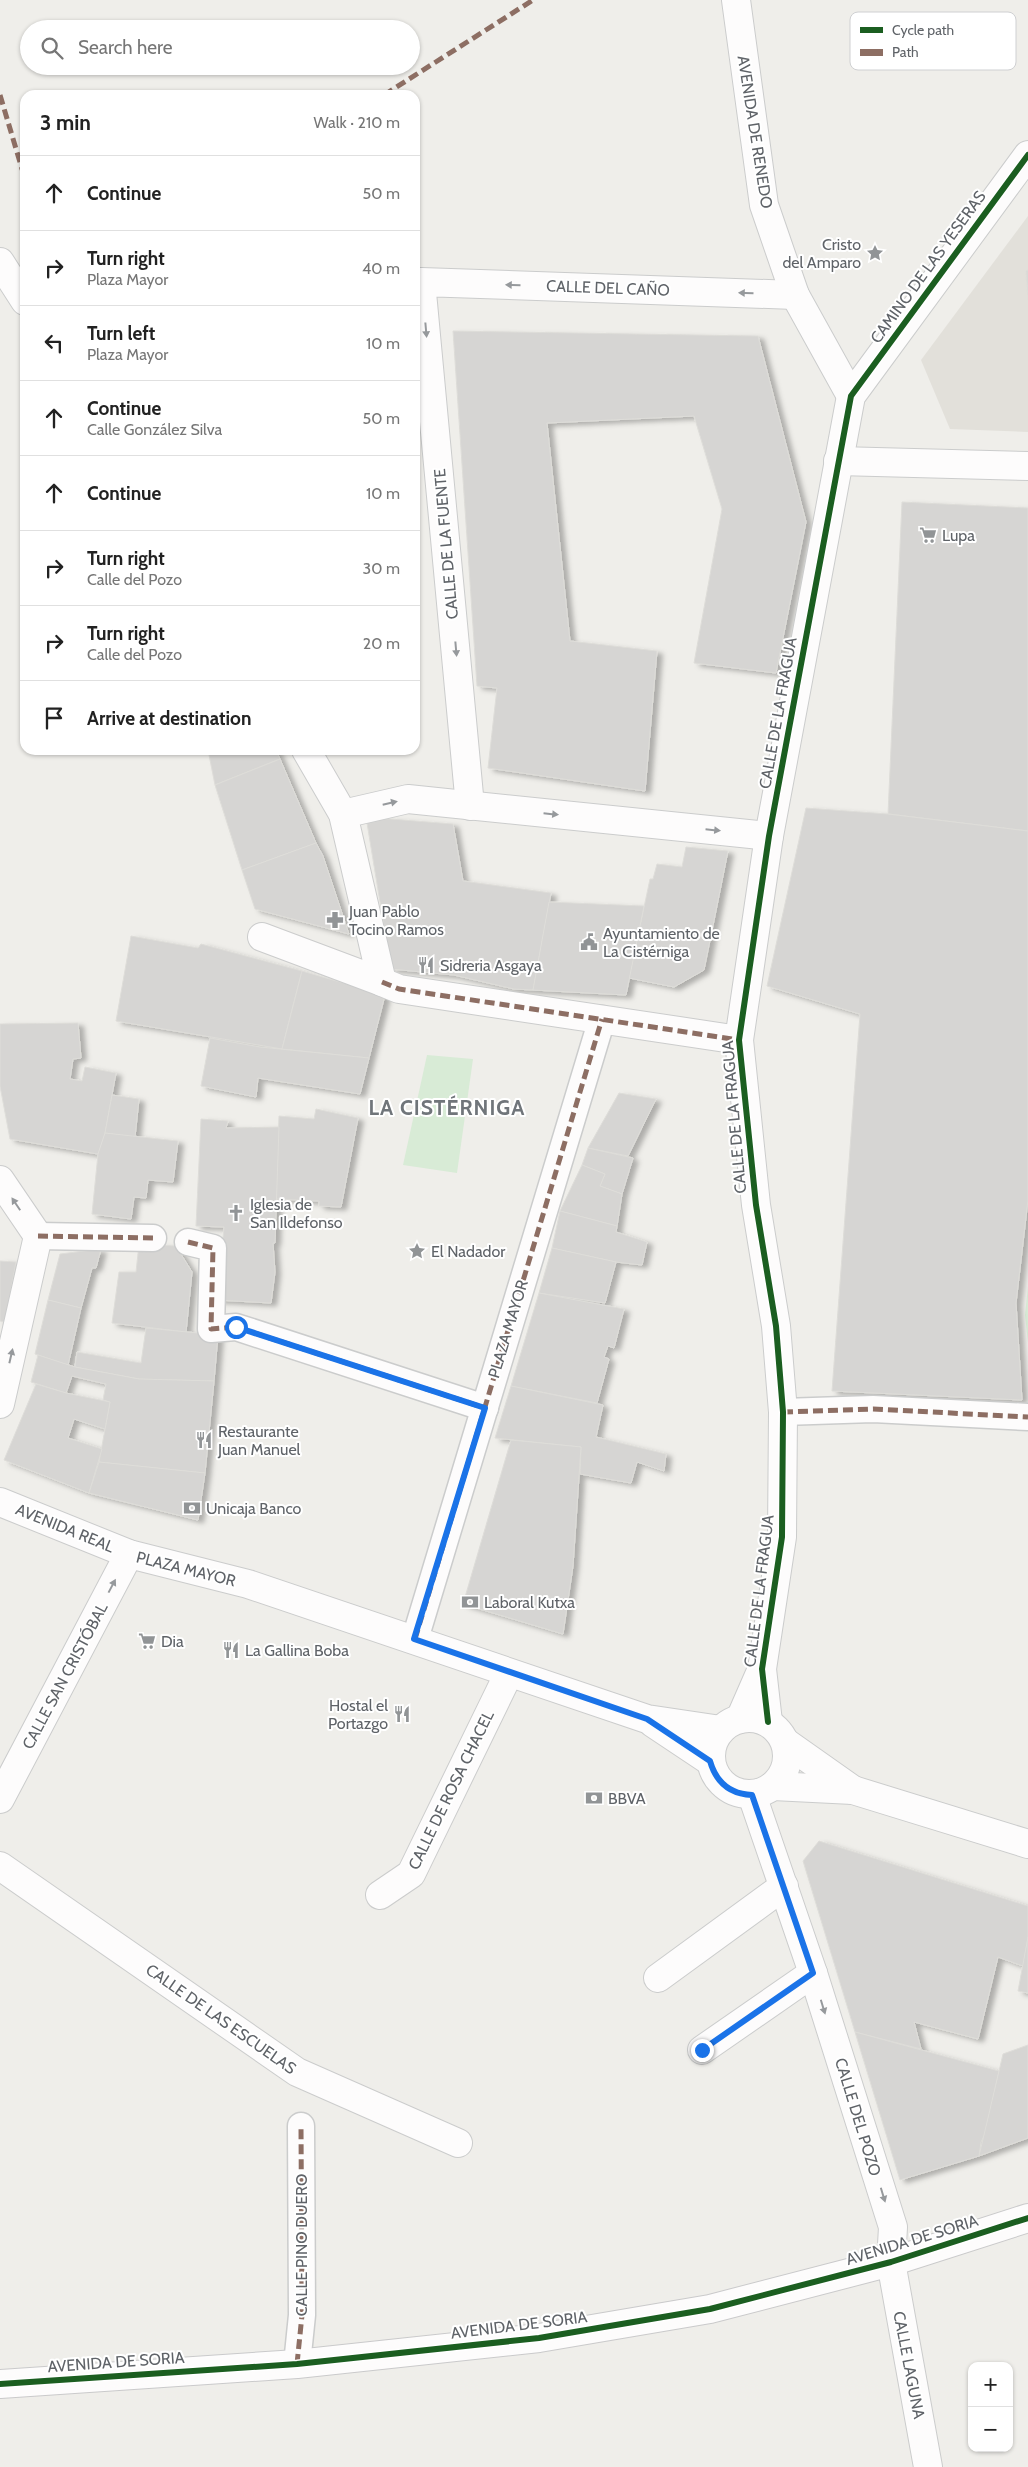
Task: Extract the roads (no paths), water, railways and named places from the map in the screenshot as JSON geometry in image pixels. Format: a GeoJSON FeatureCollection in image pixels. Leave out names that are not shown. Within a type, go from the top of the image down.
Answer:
{"type":"FeatureCollection","features":[{"type":"Feature","properties":{"kind":"street","name":"AVENIDA DE RENEDO"},"geometry":{"type":"LineString","coordinates":[[736,0],[764,205],[794,294],[851,396]]}},
{"type":"Feature","properties":{"kind":"street","name":"CAMINO DE LAS YESERAS"},"geometry":{"type":"LineString","coordinates":[[851,396],[1028,155]]}},
{"type":"Feature","properties":{"kind":"street"},"geometry":{"type":"LineString","coordinates":[[0,262],[20,293]]}},
{"type":"Feature","properties":{"kind":"street","name":"CALLE DEL CAÑO"},"geometry":{"type":"LineString","coordinates":[[422,282],[794,294]]}},
{"type":"Feature","properties":{"kind":"street","name":"CALLE DE LA FUENTE"},"geometry":{"type":"LineString","coordinates":[[422,282],[470,806]]}},
{"type":"Feature","properties":{"kind":"street","name":"CALLE DE LA FRAGUA"},"geometry":{"type":"LineString","coordinates":[[776,1732],[762,1670],[782,1537],[783,1412],[776,1326],[756,1205],[739,1040],[769,836],[851,396]]}},
{"type":"Feature","properties":{"kind":"street"},"geometry":{"type":"LineString","coordinates":[[838,461],[1028,466]]}},
{"type":"Feature","properties":{"kind":"street"},"geometry":{"type":"LineString","coordinates":[[309,755],[342,814],[382,982]]}},
{"type":"Feature","properties":{"kind":"street"},"geometry":{"type":"LineString","coordinates":[[342,814],[408,799],[769,836]]}},
{"type":"Feature","properties":{"kind":"street"},"geometry":{"type":"LineString","coordinates":[[262,937],[399,989],[739,1040]]}},
{"type":"Feature","properties":{"kind":"street","name":"PLAZA MAYOR"},"geometry":{"type":"LineString","coordinates":[[414,1639],[602,1019]]}},
{"type":"Feature","properties":{"kind":"street"},"geometry":{"type":"LineString","coordinates":[[0,1180],[38,1236],[0,1404]]}},
{"type":"Feature","properties":{"kind":"street"},"geometry":{"type":"LineString","coordinates":[[38,1236],[153,1238]]}},
{"type":"Feature","properties":{"kind":"street"},"geometry":{"type":"LineString","coordinates":[[188,1242],[213,1248],[211,1329],[236,1327],[485,1408]]}},
{"type":"Feature","properties":{"kind":"street"},"geometry":{"type":"LineString","coordinates":[[783,1412],[873,1409],[1028,1417]]}},
{"type":"Feature","properties":{"kind":"street","name":"AVENIDA REAL"},"geometry":{"type":"LineString","coordinates":[[0,1502],[129,1554]]}},
{"type":"Feature","properties":{"kind":"street","name":"PLAZA MAYOR"},"geometry":{"type":"LineString","coordinates":[[129,1554],[248,1584],[647,1719]]}},
{"type":"Feature","properties":{"kind":"street","name":"CALLE SAN CRISTÓBAL"},"geometry":{"type":"LineString","coordinates":[[0,1799],[129,1554]]}},
{"type":"Feature","properties":{"kind":"street","name":"CALLE DE LA FRAGUA"},"geometry":{"type":"LineString","coordinates":[[730,1724],[762,1670]]}},
{"type":"Feature","properties":{"kind":"street","name":"CALLE DE ROSA CHACEL"},"geometry":{"type":"LineString","coordinates":[[380,1895],[411,1874],[509,1673]]}},
{"type":"Feature","properties":{"kind":"street"},"geometry":{"type":"LineString","coordinates":[[647,1719],[730,1724],[749,1717],[776,1732],[853,1790]]}},
{"type":"Feature","properties":{"kind":"street"},"geometry":{"type":"LineString","coordinates":[[647,1719],[710,1761]]}},
{"type":"Feature","properties":{"kind":"street"},"geometry":{"type":"LineString","coordinates":[[730,1724],[711,1749],[710,1761],[713,1772],[727,1788],[736,1793],[763,1790],[853,1790],[1028,1844]]}},
{"type":"Feature","properties":{"kind":"street"},"geometry":{"type":"LineString","coordinates":[[763,1790],[781,1777],[786,1766],[788,1754],[776,1732]]}},
{"type":"Feature","properties":{"kind":"street","name":"CALLE DEL POZO"},"geometry":{"type":"LineString","coordinates":[[763,1790],[784,1886],[893,2227],[891,2262]]}},
{"type":"Feature","properties":{"kind":"street","name":"CALLE DE LAS ESCUELAS"},"geometry":{"type":"LineString","coordinates":[[0,1866],[297,2072],[458,2143]]}},
{"type":"Feature","properties":{"kind":"street"},"geometry":{"type":"LineString","coordinates":[[658,1978],[784,1886]]}},
{"type":"Feature","properties":{"kind":"street"},"geometry":{"type":"LineString","coordinates":[[702,2050],[813,1973]]}},
{"type":"Feature","properties":{"kind":"street","name":"CALLE PINO DUERO"},"geometry":{"type":"LineString","coordinates":[[297,2364],[302,2315],[301,2126]]}},
{"type":"Feature","properties":{"kind":"street","name":"AVENIDA DE SORIA"},"geometry":{"type":"LineString","coordinates":[[0,2384],[297,2364],[558,2335],[710,2309],[891,2262],[1028,2218]]}},
{"type":"Feature","properties":{"kind":"street","name":"CALLE LAGUNA"},"geometry":{"type":"LineString","coordinates":[[891,2262],[928,2467]]}},
{"type":"Feature","properties":{"kind":"place","name":"Cristo del Amparo"},"geometry":{"type":"Point","coordinates":[875,253]}},
{"type":"Feature","properties":{"kind":"place","name":"Lupa"},"geometry":{"type":"Point","coordinates":[928,535]}},
{"type":"Feature","properties":{"kind":"place","name":"Juan Pablo Tocino Ramos"},"geometry":{"type":"Point","coordinates":[335,920]}},
{"type":"Feature","properties":{"kind":"place","name":"Ayuntamiento de La Cistérniga"},"geometry":{"type":"Point","coordinates":[589,942]}},
{"type":"Feature","properties":{"kind":"place","name":"Sidreria Asgaya"},"geometry":{"type":"Point","coordinates":[426,965]}},
{"type":"Feature","properties":{"kind":"place","name":"Iglesia de San Ildefonso"},"geometry":{"type":"Point","coordinates":[236,1213]}},
{"type":"Feature","properties":{"kind":"place","name":"El Nadador"},"geometry":{"type":"Point","coordinates":[417,1251]}},
{"type":"Feature","properties":{"kind":"place","name":"Restaurante Juan Manuel"},"geometry":{"type":"Point","coordinates":[204,1440]}},
{"type":"Feature","properties":{"kind":"place","name":"Unicaja Banco"},"geometry":{"type":"Point","coordinates":[192,1508]}},
{"type":"Feature","properties":{"kind":"place","name":"Laboral Kutxa"},"geometry":{"type":"Point","coordinates":[470,1602]}},
{"type":"Feature","properties":{"kind":"place","name":"Dia"},"geometry":{"type":"Point","coordinates":[147,1641]}},
{"type":"Feature","properties":{"kind":"place","name":"La Gallina Boba"},"geometry":{"type":"Point","coordinates":[231,1650]}},
{"type":"Feature","properties":{"kind":"place","name":"Hostal el Portazgo"},"geometry":{"type":"Point","coordinates":[402,1714]}},
{"type":"Feature","properties":{"kind":"place","name":"BBVA"},"geometry":{"type":"Point","coordinates":[594,1798]}},
{"type":"Feature","properties":{"kind":"district","name":"LA CISTÉRNIGA"},"geometry":{"type":"Point","coordinates":[447,1107]}}]}
